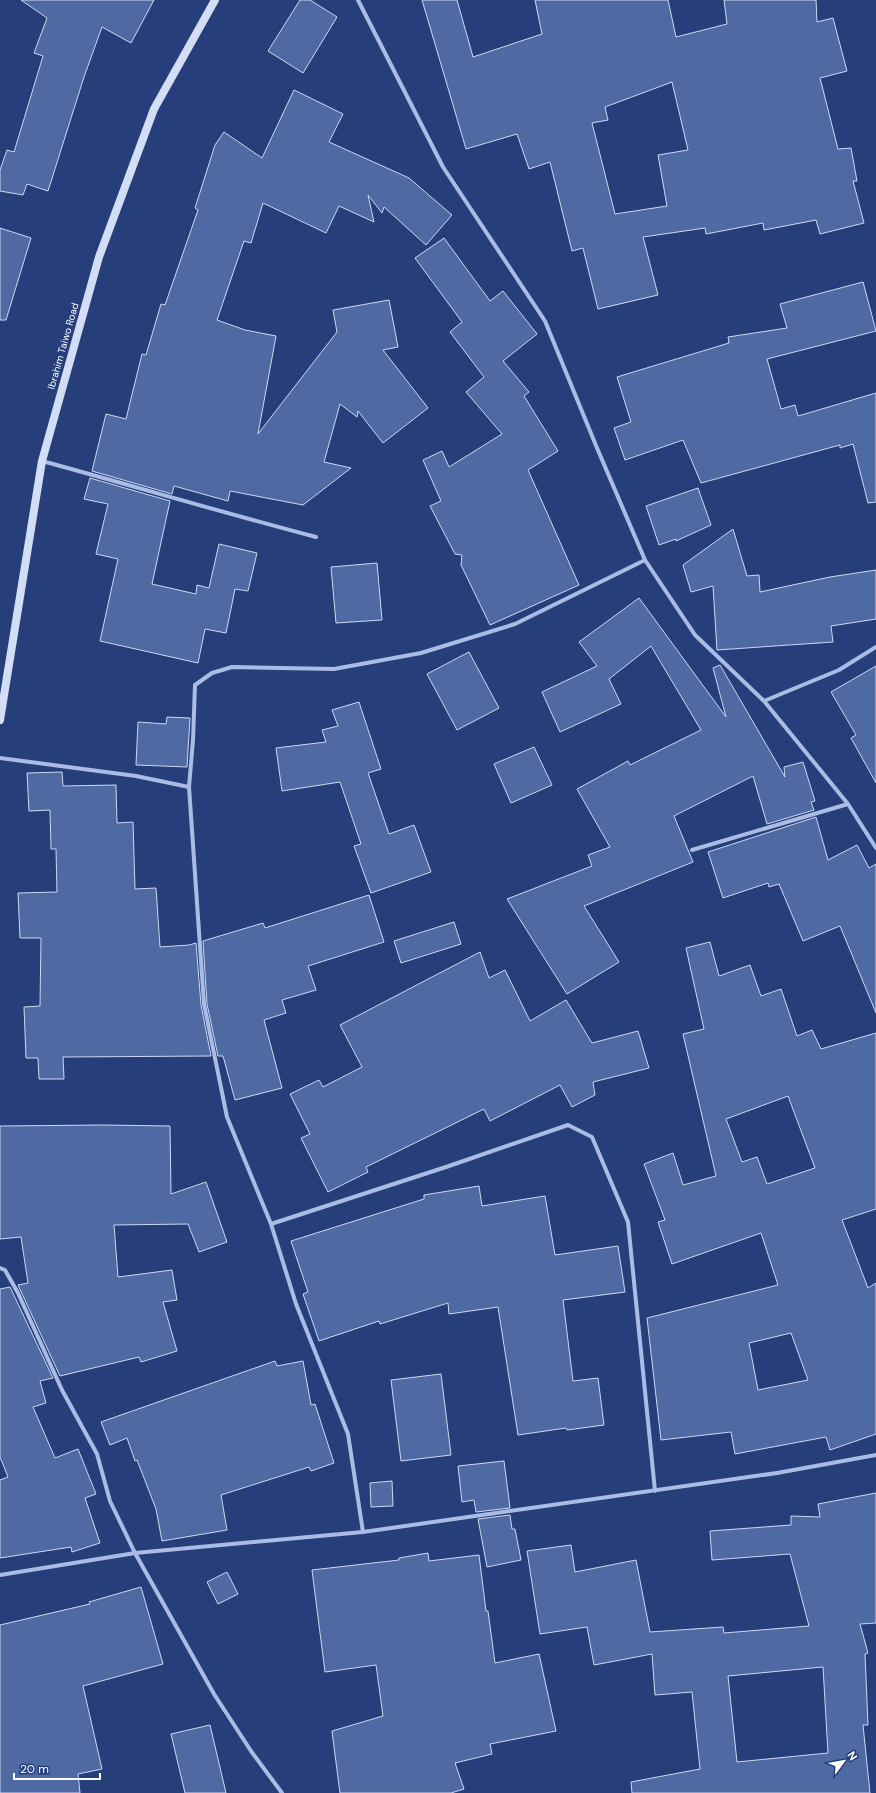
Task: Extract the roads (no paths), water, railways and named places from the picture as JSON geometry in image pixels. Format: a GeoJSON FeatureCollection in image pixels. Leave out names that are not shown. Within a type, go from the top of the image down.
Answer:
{"type":"FeatureCollection","features":[{"type":"Feature","properties":{"kind":"main road","name":"Ibrahim Taiwo Road"},"geometry":{"type":"LineString","coordinates":[[0,720],[42,461],[99,257],[154,109],[215,0]]}},
{"type":"Feature","properties":{"kind":"street"},"geometry":{"type":"LineString","coordinates":[[358,0],[444,167],[545,321],[645,560],[695,635],[764,701],[848,804],[876,848]]}},
{"type":"Feature","properties":{"kind":"street"},"geometry":{"type":"LineString","coordinates":[[42,461],[133,485],[223,513],[316,537]]}},
{"type":"Feature","properties":{"kind":"street"},"geometry":{"type":"LineString","coordinates":[[363,1532],[348,1434],[296,1304],[271,1224],[227,1117],[204,1004],[189,787],[193,740],[195,685],[212,673],[232,667],[334,669],[421,654],[515,624],[645,560]]}},
{"type":"Feature","properties":{"kind":"street"},"geometry":{"type":"LineString","coordinates":[[764,701],[839,670],[876,647]]}},
{"type":"Feature","properties":{"kind":"street"},"geometry":{"type":"LineString","coordinates":[[0,758],[136,776],[189,787]]}},
{"type":"Feature","properties":{"kind":"street"},"geometry":{"type":"LineString","coordinates":[[692,850],[848,804]]}},
{"type":"Feature","properties":{"kind":"street"},"geometry":{"type":"LineString","coordinates":[[271,1224],[449,1166],[568,1125],[592,1137],[628,1222],[655,1490]]}},
{"type":"Feature","properties":{"kind":"street"},"geometry":{"type":"LineString","coordinates":[[0,1268],[5,1270],[18,1293],[62,1390],[97,1454],[110,1501],[136,1553],[214,1694],[251,1751],[282,1793]]}},
{"type":"Feature","properties":{"kind":"street"},"geometry":{"type":"LineString","coordinates":[[0,1575],[136,1553],[363,1532],[777,1473],[876,1455]]}}]}
